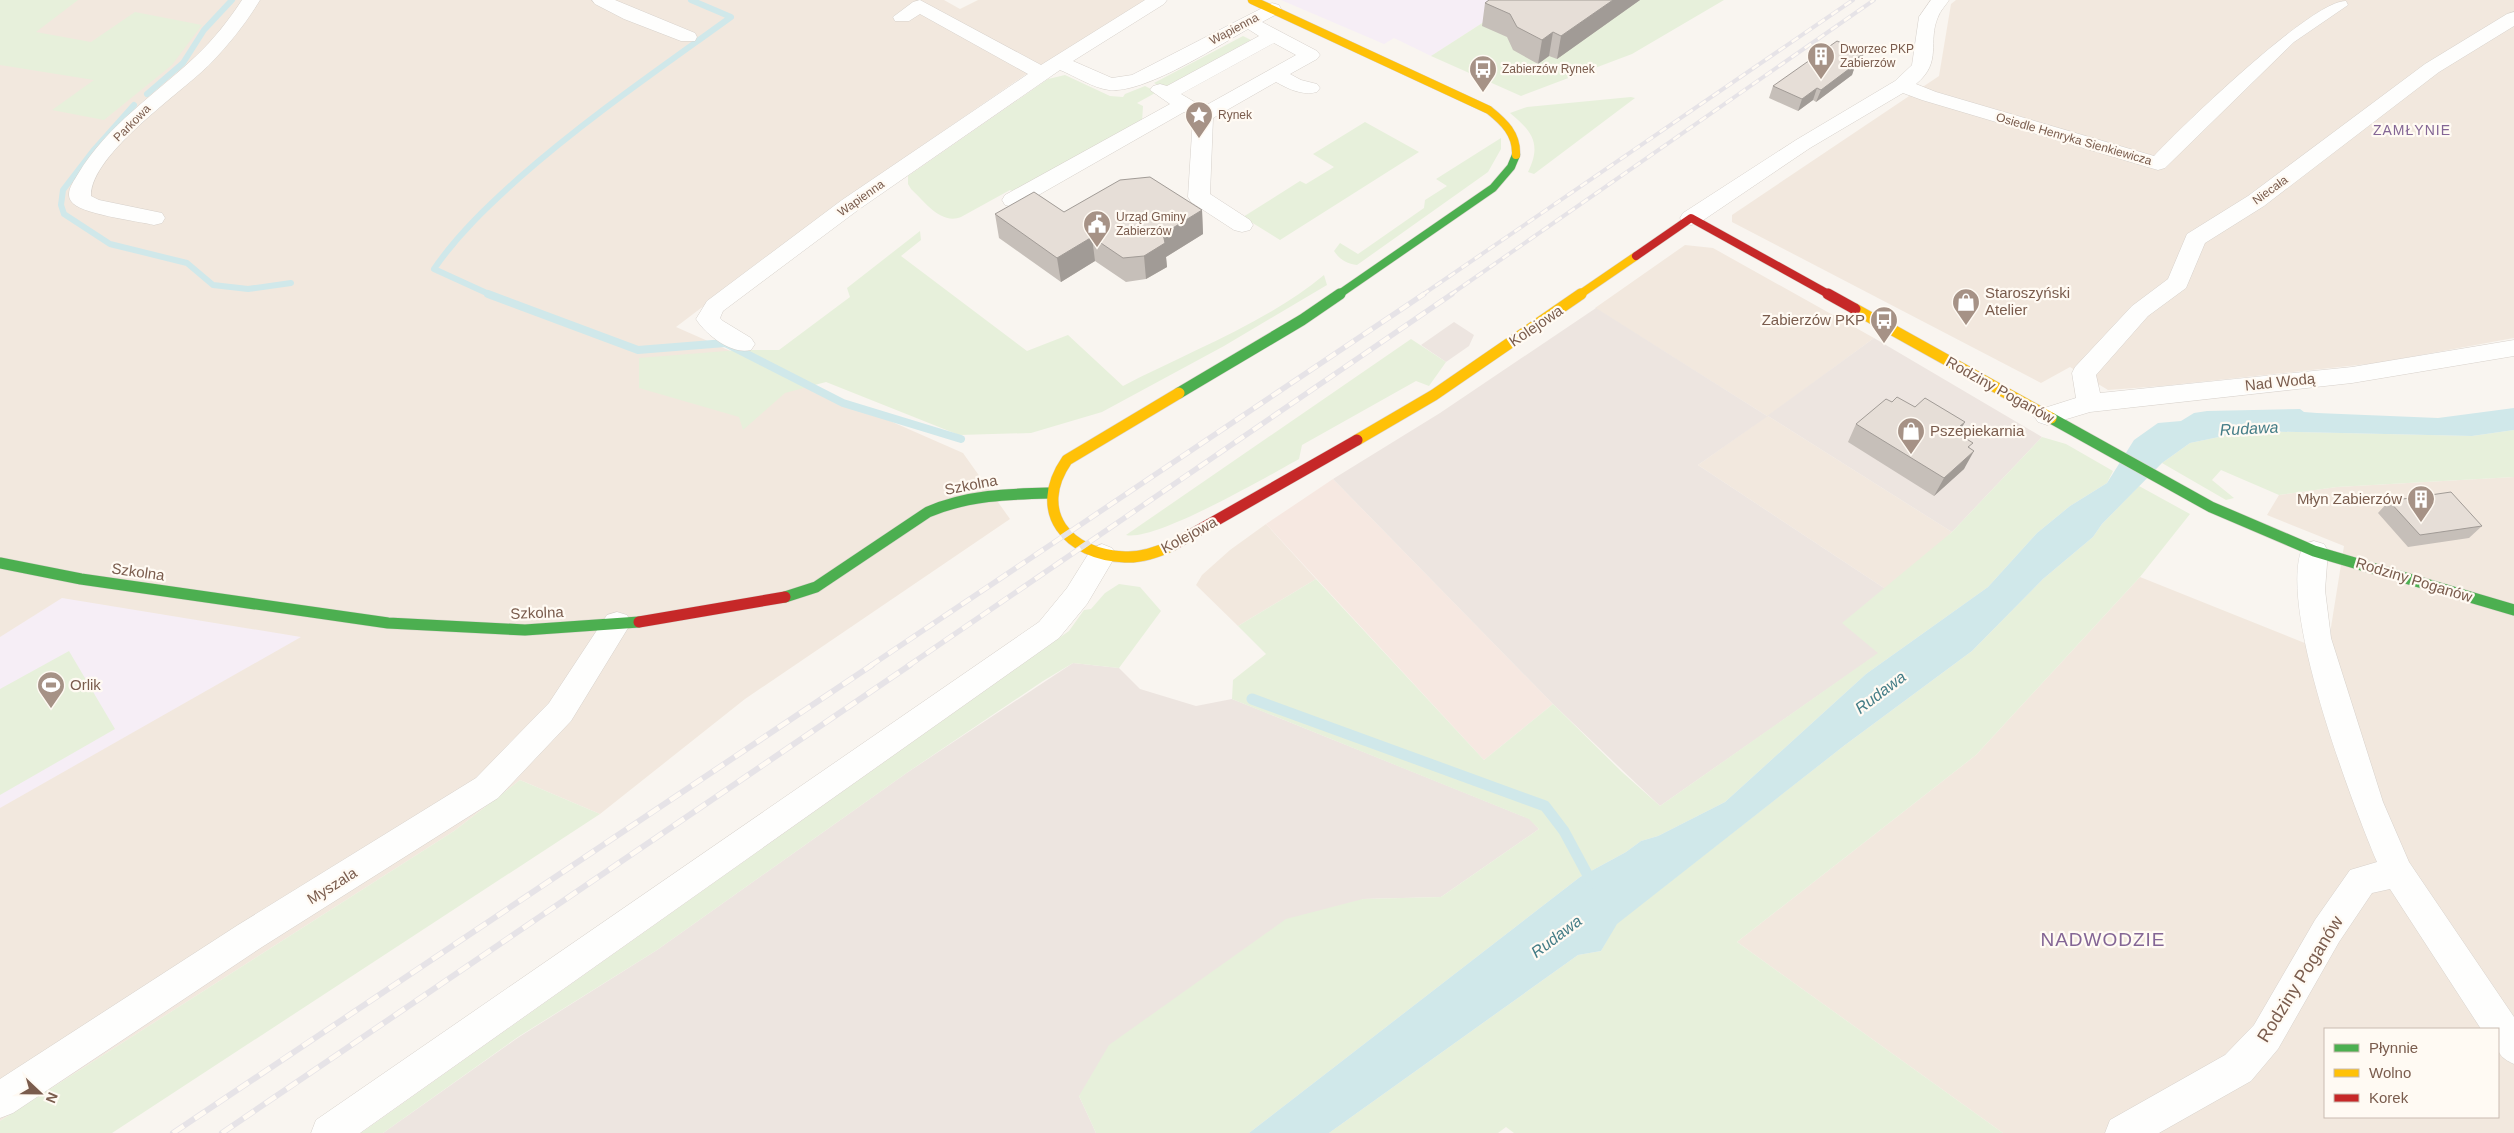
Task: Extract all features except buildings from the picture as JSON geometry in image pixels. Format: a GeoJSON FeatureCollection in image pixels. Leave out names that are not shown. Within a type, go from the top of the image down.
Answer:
{"type":"FeatureCollection","features":[{"type":"Feature","properties":{"kind":"street","name":"Parkowa"},"geometry":{"type":"LineString","coordinates":[[154,218],[93,206],[80,199],[80,188],[94,165],[120,132],[151,103],[203,60],[234,26],[251,0]]}},
{"type":"Feature","properties":{"kind":"street"},"geometry":{"type":"LineString","coordinates":[[601,0],[631,15],[688,37]]}},
{"type":"Feature","properties":{"kind":"street","name":"Wapienna"},"geometry":{"type":"LineString","coordinates":[[743,344],[715,326],[708,319],[715,306],[850,205],[1050,68],[1158,0]]}},
{"type":"Feature","properties":{"kind":"street"},"geometry":{"type":"LineString","coordinates":[[1050,493],[1061,467],[1078,452],[1316,310],[1493,188],[1507,175],[1518,154],[1514,132],[1505,121],[1489,110],[1252,0]]}},
{"type":"Feature","properties":{"kind":"street","name":"Kolejowa"},"geometry":{"type":"LineString","coordinates":[[1050,493],[1051,508],[1056,522],[1076,544],[1102,555],[1127,557],[1147,555],[1171,547],[1188,538],[1434,395],[1691,218],[1803,144],[1902,85],[1916,74],[1922,65],[1928,17],[1940,0]]}},
{"type":"Feature","properties":{"kind":"street","name":"Osiedle Henryka Sienkiewicza"},"geometry":{"type":"LineString","coordinates":[[1902,85],[1929,96],[2158,164],[2175,144],[2287,38],[2339,5]]}},
{"type":"Feature","properties":{"kind":"street"},"geometry":{"type":"LineString","coordinates":[[902,17],[920,6],[1050,68]]}},
{"type":"Feature","properties":{"kind":"street","name":"Wapienna"},"geometry":{"type":"LineString","coordinates":[[1050,68],[1109,84],[1138,80],[1272,9]]}},
{"type":"Feature","properties":{"kind":"street","name":"Niecała"},"geometry":{"type":"LineString","coordinates":[[2089,403],[2084,373],[2140,311],[2178,283],[2195,239],[2256,201],[2432,68],[2514,18]]}},
{"type":"Feature","properties":{"kind":"street"},"geometry":{"type":"LineString","coordinates":[[1013,200],[1228,57],[1256,31],[1310,55],[1203,115]]}},
{"type":"Feature","properties":{"kind":"street"},"geometry":{"type":"LineString","coordinates":[[1276,74],[1295,85],[1310,88]]}},
{"type":"Feature","properties":{"kind":"street"},"geometry":{"type":"LineString","coordinates":[[1170,96],[1203,115]]}},
{"type":"Feature","properties":{"kind":"street"},"geometry":{"type":"LineString","coordinates":[[1203,115],[1198,197],[1242,225]]}},
{"type":"Feature","properties":{"kind":"street","name":"Rodziny Poganów"},"geometry":{"type":"LineString","coordinates":[[1691,218],[2211,507],[2314,551],[2514,610]]}},
{"type":"Feature","properties":{"kind":"street","name":"Nad Wodą"},"geometry":{"type":"LineString","coordinates":[[2047,416],[2089,403],[2352,375],[2514,348]]}},
{"type":"Feature","properties":{"kind":"street","name":"Szkolna"},"geometry":{"type":"LineString","coordinates":[[0,563],[81,579],[388,623],[525,630],[660,620],[744,607],[796,595],[824,582],[928,512],[948,502],[980,495],[1050,493]]}},
{"type":"Feature","properties":{"kind":"street"},"geometry":{"type":"LineString","coordinates":[[2314,551],[2311,590],[2317,638],[2367,802],[2397,872],[2481,1000],[2514,1046]]}},
{"type":"Feature","properties":{"kind":"street"},"geometry":{"type":"LineString","coordinates":[[329,1133],[1049,630],[1077,596],[1102,555]]}},
{"type":"Feature","properties":{"kind":"street","name":"Myszala"},"geometry":{"type":"LineString","coordinates":[[0,1100],[250,936],[487,788],[560,712],[617,622]]}},
{"type":"Feature","properties":{"kind":"street","name":"Rodziny Poganów"},"geometry":{"type":"LineString","coordinates":[[2122,1133],[2238,1068],[2266,1037],[2327,931],[2362,881],[2397,872]]}},
{"type":"Feature","properties":{"kind":"shaded area"},"geometry":{"type":"Polygon","coordinates":[[[0,0],[944,0],[960,9],[978,0],[1149,0],[1025,75],[850,195],[676,327],[963,453],[1010,519],[745,699],[600,814],[520,780],[454,831],[0,1121],[0,0]]]}},
{"type":"Feature","properties":{"kind":"shaded area"},"geometry":{"type":"Polygon","coordinates":[[[1281,0],[1518,0],[1431,56],[1394,38],[1384,44],[1281,0]]]}},
{"type":"Feature","properties":{"kind":"shaded area"},"geometry":{"type":"Polygon","coordinates":[[[1956,0],[2514,0],[2514,338],[2377,363],[2162,386],[2108,390],[2070,367],[2041,383],[1732,222],[1732,215],[1939,76],[1951,4],[1956,0]]]}},
{"type":"Feature","properties":{"kind":"shaded area"},"geometry":{"type":"Polygon","coordinates":[[[1685,245],[1713,248],[1874,338],[1768,416],[1952,532],[1890,592],[1698,465],[1767,416],[1595,308],[1685,245]]]}},
{"type":"Feature","properties":{"kind":"shaded area"},"geometry":{"type":"Polygon","coordinates":[[[1596,308],[1767,416],[1874,338],[2042,437],[1952,532],[1768,416],[1698,465],[1890,592],[1879,653],[1660,806],[1553,704],[1333,479],[1440,413],[1596,308]]]}},
{"type":"Feature","properties":{"kind":"shaded area"},"geometry":{"type":"Polygon","coordinates":[[[1454,322],[1474,335],[1469,346],[1446,362],[1421,345],[1454,322]]]}},
{"type":"Feature","properties":{"kind":"shaded area"},"geometry":{"type":"Polygon","coordinates":[[[2514,477],[2514,1133],[2003,1133],[1737,942],[1976,755],[2140,577],[2327,652],[2344,546],[2267,515],[2279,495],[2337,487],[2514,477]]]}},
{"type":"Feature","properties":{"kind":"shaded area"},"geometry":{"type":"Polygon","coordinates":[[[1333,479],[1553,704],[1484,760],[1266,524],[1333,479]]]}},
{"type":"Feature","properties":{"kind":"shaded area"},"geometry":{"type":"Polygon","coordinates":[[[1266,524],[1316,579],[1238,626],[1196,585],[1202,575],[1230,550],[1266,524]]]}},
{"type":"Feature","properties":{"kind":"shaded area"},"geometry":{"type":"Polygon","coordinates":[[[62,598],[301,637],[0,808],[0,637],[62,598]]]}},
{"type":"Feature","properties":{"kind":"shaded area"},"geometry":{"type":"Polygon","coordinates":[[[1073,663],[1119,668],[1140,689],[1196,706],[1232,699],[1530,819],[1539,829],[1441,897],[1363,899],[1079,1096],[1096,1133],[383,1133],[519,1037],[657,950],[908,772],[1073,663]]]}},
{"type":"Feature","properties":{"kind":"green space"},"geometry":{"type":"Polygon","coordinates":[[[0,0],[78,0],[36,32],[91,42],[135,12],[202,25],[172,65],[104,120],[52,110],[94,80],[0,65],[0,0]]]}},
{"type":"Feature","properties":{"kind":"green space"},"geometry":{"type":"Polygon","coordinates":[[[1518,0],[1724,0],[1632,54],[1521,96],[1431,56],[1518,0]]]}},
{"type":"Feature","properties":{"kind":"green space"},"geometry":{"type":"Polygon","coordinates":[[[1243,36],[1251,40],[1163,88],[1154,83],[1243,36]]]}},
{"type":"Feature","properties":{"kind":"green space"},"geometry":{"type":"Polygon","coordinates":[[[1065,75],[1110,96],[1123,97],[1125,94],[1145,86],[1157,92],[1137,103],[1143,106],[1142,122],[1016,193],[1010,190],[961,217],[954,219],[940,215],[911,189],[908,184],[908,176],[1048,79],[1065,75]]]}},
{"type":"Feature","properties":{"kind":"green space"},"geometry":{"type":"Polygon","coordinates":[[[1635,98],[1534,174],[1528,172],[1534,154],[1532,139],[1524,126],[1510,113],[1527,107],[1635,98]]]}},
{"type":"Feature","properties":{"kind":"green space"},"geometry":{"type":"Polygon","coordinates":[[[1365,122],[1419,152],[1280,240],[1243,217],[1300,181],[1306,184],[1334,167],[1313,154],[1365,122]]]}},
{"type":"Feature","properties":{"kind":"green space"},"geometry":{"type":"Polygon","coordinates":[[[1501,138],[1501,149],[1488,172],[1357,265],[1344,261],[1334,251],[1340,243],[1358,254],[1424,208],[1425,200],[1447,186],[1436,179],[1501,138]]]}},
{"type":"Feature","properties":{"kind":"green space"},"geometry":{"type":"Polygon","coordinates":[[[920,231],[921,240],[901,256],[1027,351],[1068,335],[1123,386],[1253,322],[1302,292],[1324,275],[1327,285],[1224,346],[1102,412],[1031,433],[959,435],[826,382],[785,393],[743,430],[739,417],[639,388],[639,358],[739,350],[779,350],[850,297],[847,288],[920,231]]]}},
{"type":"Feature","properties":{"kind":"green space"},"geometry":{"type":"Polygon","coordinates":[[[1411,339],[1446,362],[1429,386],[1416,381],[1302,445],[1299,459],[1212,506],[1161,528],[1141,534],[1126,535],[1411,339]]]}},
{"type":"Feature","properties":{"kind":"green space"},"geometry":{"type":"Polygon","coordinates":[[[2514,430],[2514,477],[2337,487],[2279,495],[2221,470],[2212,480],[2234,498],[2226,500],[2162,463],[2190,443],[2248,431],[2472,436],[2514,430]]]}},
{"type":"Feature","properties":{"kind":"green space"},"geometry":{"type":"Polygon","coordinates":[[[2042,437],[2066,444],[2113,471],[2107,483],[2070,506],[2037,533],[1988,587],[1866,674],[1725,802],[1658,836],[1641,841],[1626,852],[1580,877],[1249,1133],[1096,1133],[1079,1096],[1109,1045],[1286,919],[1363,899],[1441,897],[1539,829],[1529,819],[1232,699],[1233,680],[1266,654],[1238,626],[1316,579],[1484,760],[1553,704],[1622,772],[1660,806],[1878,653],[1842,623],[1952,532],[2042,437]]]}},
{"type":"Feature","properties":{"kind":"green space"},"geometry":{"type":"Polygon","coordinates":[[[2139,486],[2190,514],[2140,577],[1976,755],[1737,942],[2003,1133],[1514,1133],[1506,1127],[1498,1133],[1329,1133],[1578,955],[1601,951],[1616,924],[1845,745],[1972,651],[2043,579],[2093,537],[2102,524],[2139,486]]]}},
{"type":"Feature","properties":{"kind":"green space"},"geometry":{"type":"Polygon","coordinates":[[[1119,584],[1140,587],[1161,611],[1119,668],[1073,663],[1043,681],[908,772],[657,950],[518,1037],[383,1133],[361,1133],[1069,631],[1084,610],[1091,609],[1105,593],[1119,584]]]}},
{"type":"Feature","properties":{"kind":"green space","name":"Orlik"},"geometry":{"type":"Polygon","coordinates":[[[69,651],[115,729],[0,795],[0,689],[69,651]]]}},
{"type":"Feature","properties":{"kind":"green space"},"geometry":{"type":"Polygon","coordinates":[[[520,780],[600,814],[112,1133],[0,1133],[0,1121],[454,831],[520,780]]]}},
{"type":"Feature","properties":{"kind":"water","name":"Rudawa"},"geometry":{"type":"Polygon","coordinates":[[[2514,408],[2514,430],[2472,436],[2248,431],[2190,443],[2162,463],[2102,524],[2093,537],[2043,579],[1972,651],[1845,745],[1617,924],[1601,951],[1578,955],[1329,1133],[1249,1133],[1580,877],[1626,852],[1641,841],[1658,836],[1725,802],[1866,674],[1988,587],[2037,533],[2070,506],[2107,483],[2134,440],[2158,423],[2181,421],[2194,413],[2207,411],[2300,409],[2304,412],[2317,413],[2438,418],[2514,408]]]}},
{"type":"Feature","properties":{"kind":"waterway"},"geometry":{"type":"LineString","coordinates":[[147,94],[183,63],[204,30],[232,0]]}},
{"type":"Feature","properties":{"kind":"waterway"},"geometry":{"type":"LineString","coordinates":[[491,295],[434,269],[474,221],[544,156],[623,95],[731,17],[691,0]]}},
{"type":"Feature","properties":{"kind":"waterway"},"geometry":{"type":"LineString","coordinates":[[134,105],[93,151],[63,190],[61,205],[64,214],[110,244],[187,263],[213,285],[248,289],[291,283]]}},
{"type":"Feature","properties":{"kind":"waterway"},"geometry":{"type":"LineString","coordinates":[[488,294],[638,350],[725,343],[843,403],[961,439]]}},
{"type":"Feature","properties":{"kind":"waterway"},"geometry":{"type":"LineString","coordinates":[[1252,699],[1545,806],[1564,831],[1592,883]]}},
{"type":"Feature","properties":{"kind":"railway"},"geometry":{"type":"LineString","coordinates":[[1422,295],[1853,0]]}},
{"type":"Feature","properties":{"kind":"railway"},"geometry":{"type":"LineString","coordinates":[[1450,295],[1874,0]]}},
{"type":"Feature","properties":{"kind":"railway"},"geometry":{"type":"LineString","coordinates":[[870,666],[1424,294]]}},
{"type":"Feature","properties":{"kind":"railway"},"geometry":{"type":"LineString","coordinates":[[908,666],[1452,294]]}},
{"type":"Feature","properties":{"kind":"railway"},"geometry":{"type":"LineString","coordinates":[[173,1133],[872,665]]}},
{"type":"Feature","properties":{"kind":"railway"},"geometry":{"type":"LineString","coordinates":[[222,1133],[910,665]]}},
{"type":"Feature","properties":{"kind":"traffic: fast"},"geometry":{"type":"LineString","coordinates":[[1179,393],[1302,320],[1493,188],[1511,167],[1516,155]]}},
{"type":"Feature","properties":{"kind":"traffic: fast"},"geometry":{"type":"LineString","coordinates":[[2051,418],[2211,507],[2314,551],[2514,610]]}},
{"type":"Feature","properties":{"kind":"traffic: fast"},"geometry":{"type":"LineString","coordinates":[[785,597],[816,587],[928,512],[943,506],[957,501],[988,496],[1050,493]]}},
{"type":"Feature","properties":{"kind":"traffic: fast"},"geometry":{"type":"LineString","coordinates":[[0,563],[81,579],[388,623],[525,630],[639,622]]}},
{"type":"Feature","properties":{"kind":"traffic: slow"},"geometry":{"type":"LineString","coordinates":[[1252,0],[1489,110],[1505,124],[1513,135],[1516,155]]}},
{"type":"Feature","properties":{"kind":"traffic: slow"},"geometry":{"type":"LineString","coordinates":[[1357,440],[1434,395],[1636,256]]}},
{"type":"Feature","properties":{"kind":"traffic: slow"},"geometry":{"type":"LineString","coordinates":[[1855,309],[2051,418]]}},
{"type":"Feature","properties":{"kind":"traffic: slow"},"geometry":{"type":"LineString","coordinates":[[1173,545],[1150,554],[1138,556],[1112,556],[1098,552],[1073,539],[1063,530],[1055,518],[1051,506],[1053,487],[1067,460],[1179,393]]}},
{"type":"Feature","properties":{"kind":"traffic: jam"},"geometry":{"type":"LineString","coordinates":[[1636,256],[1691,218],[1855,309]]}},
{"type":"Feature","properties":{"kind":"traffic: jam"},"geometry":{"type":"LineString","coordinates":[[1173,545],[1357,440]]}},
{"type":"Feature","properties":{"kind":"traffic: jam"},"geometry":{"type":"LineString","coordinates":[[639,622],[660,620],[785,597]]}},
{"type":"Feature","properties":{"kind":"place","name":"Dworzec PKP Zabierzów"},"geometry":{"type":"Point","coordinates":[1821,80]}},
{"type":"Feature","properties":{"kind":"place","name":"Zabierzów Rynek"},"geometry":{"type":"Point","coordinates":[1483,93]}},
{"type":"Feature","properties":{"kind":"place","name":"Rynek"},"geometry":{"type":"Point","coordinates":[1199,139]}},
{"type":"Feature","properties":{"kind":"place","name":"Urząd Gminy Zabierzów"},"geometry":{"type":"Point","coordinates":[1097,248]}},
{"type":"Feature","properties":{"kind":"place","name":"Staroszyński Atelier"},"geometry":{"type":"Point","coordinates":[1966,326]}},
{"type":"Feature","properties":{"kind":"place","name":"Zabierzów PKP"},"geometry":{"type":"Point","coordinates":[1884,344]}},
{"type":"Feature","properties":{"kind":"place","name":"Pszepiekarnia"},"geometry":{"type":"Point","coordinates":[1911,455]}},
{"type":"Feature","properties":{"kind":"place","name":"Młyn Zabierzów"},"geometry":{"type":"Point","coordinates":[2421,523]}},
{"type":"Feature","properties":{"kind":"place","name":"Orlik"},"geometry":{"type":"Point","coordinates":[51,709]}},
{"type":"Feature","properties":{"kind":"district","name":"ZAMŁYNIE"},"geometry":{"type":"Point","coordinates":[2412,130]}},
{"type":"Feature","properties":{"kind":"district","name":"NADWODZIE"},"geometry":{"type":"Point","coordinates":[2103,939]}}]}
